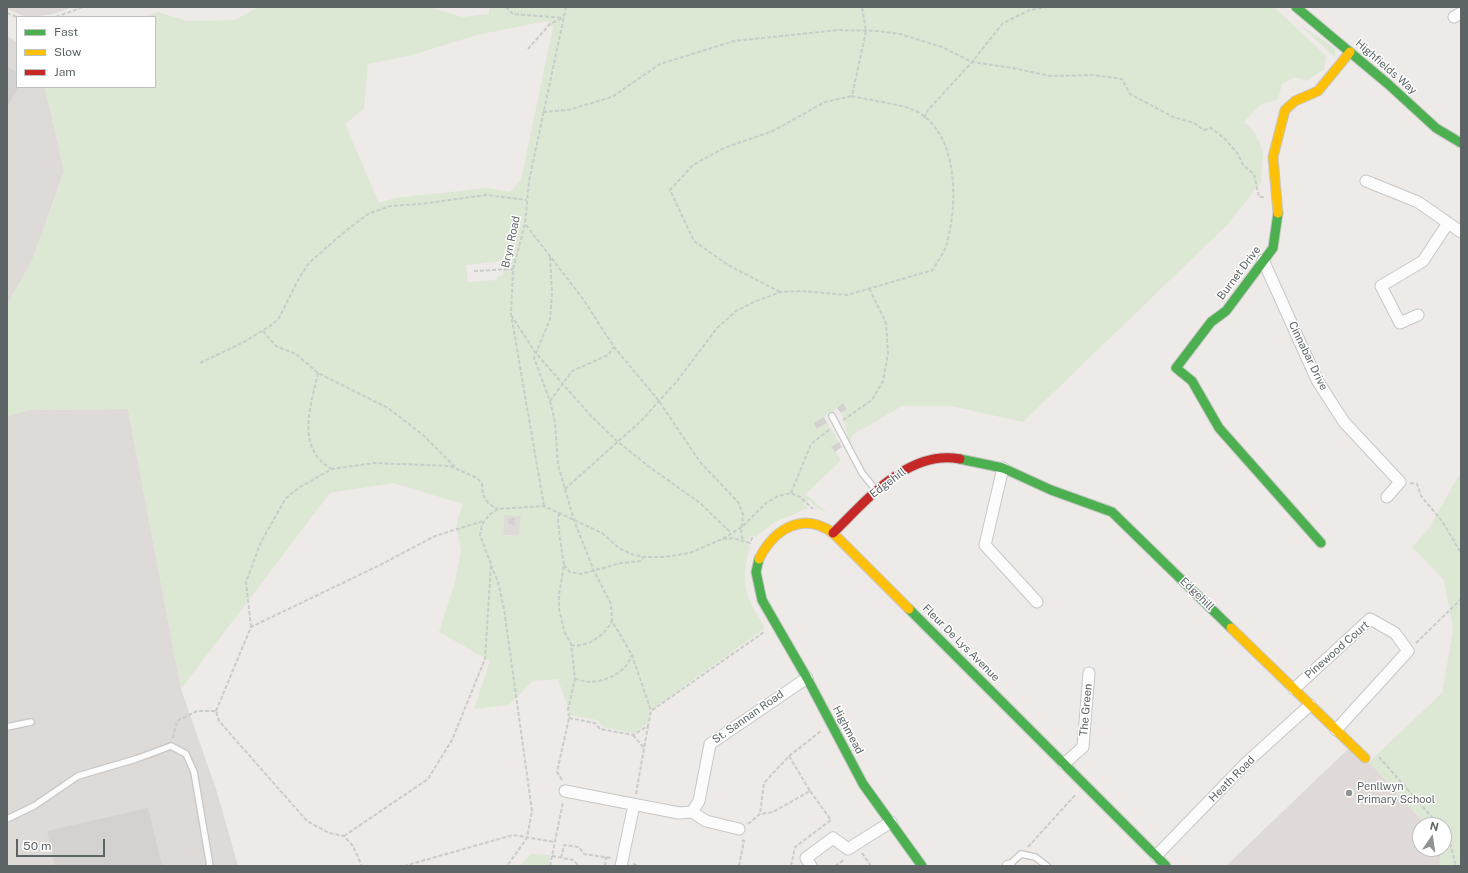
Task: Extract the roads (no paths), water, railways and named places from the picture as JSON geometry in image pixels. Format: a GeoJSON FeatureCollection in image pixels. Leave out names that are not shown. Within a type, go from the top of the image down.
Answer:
{"type":"FeatureCollection","features":[{"type":"Feature","properties":{"kind":"street","name":"Highfields Way"},"geometry":{"type":"LineString","coordinates":[[1296,7],[1350,52],[1436,128],[1461,143]]}},
{"type":"Feature","properties":{"kind":"street","name":"Burnet Drive"},"geometry":{"type":"LineString","coordinates":[[1321,543],[1219,428],[1192,381],[1176,368],[1211,322],[1226,311],[1273,248],[1278,218],[1274,157],[1285,110],[1295,101],[1318,91],[1350,52]]}},
{"type":"Feature","properties":{"kind":"street"},"geometry":{"type":"LineString","coordinates":[[1366,181],[1418,202],[1461,232]]}},
{"type":"Feature","properties":{"kind":"street"},"geometry":{"type":"LineString","coordinates":[[1418,315],[1400,323],[1381,286],[1423,260],[1448,223]]}},
{"type":"Feature","properties":{"kind":"street","name":"Cinnabar Drive"},"geometry":{"type":"LineString","coordinates":[[1263,260],[1317,380],[1344,422],[1400,482],[1387,497]]}},
{"type":"Feature","properties":{"kind":"street","name":"Edgehill"},"geometry":{"type":"LineString","coordinates":[[833,533],[876,490],[902,470],[936,460],[954,458],[1003,468],[1051,490],[1112,512],[1363,757]]}},
{"type":"Feature","properties":{"kind":"street"},"geometry":{"type":"LineString","coordinates":[[1003,468],[985,546],[1037,602]]}},
{"type":"Feature","properties":{"kind":"street","name":"Fleur De Lys Avenue"},"geometry":{"type":"LineString","coordinates":[[762,600],[756,572],[759,559],[766,546],[786,528],[799,523],[813,523],[822,525],[833,533],[1166,866]]}},
{"type":"Feature","properties":{"kind":"street","name":"Highmead"},"geometry":{"type":"LineString","coordinates":[[762,600],[832,723],[863,784],[922,866]]}},
{"type":"Feature","properties":{"kind":"street","name":"Pinewood Court"},"geometry":{"type":"LineString","coordinates":[[1294,689],[1370,619],[1395,633],[1408,651],[1336,730]]}},
{"type":"Feature","properties":{"kind":"street","name":"The Green"},"geometry":{"type":"LineString","coordinates":[[1064,764],[1083,748],[1089,673]]}},
{"type":"Feature","properties":{"kind":"street","name":"St. Sannan Road"},"geometry":{"type":"LineString","coordinates":[[692,812],[699,801],[710,744],[807,678]]}},
{"type":"Feature","properties":{"kind":"street","name":"Heath Road"},"geometry":{"type":"LineString","coordinates":[[1156,856],[1246,763],[1310,705]]}},
{"type":"Feature","properties":{"kind":"street"},"geometry":{"type":"LineString","coordinates":[[564,791],[634,805],[679,812],[692,812],[706,821],[742,833]]}},
{"type":"Feature","properties":{"kind":"street"},"geometry":{"type":"LineString","coordinates":[[619,862],[634,805]]}},
{"type":"Feature","properties":{"kind":"street"},"geometry":{"type":"LineString","coordinates":[[811,866],[806,858],[833,838],[848,849],[891,822]]}},
{"type":"Feature","properties":{"kind":"lane"},"geometry":{"type":"LineString","coordinates":[[832,416],[838,424],[846,445],[862,473],[876,490]]}},
{"type":"Feature","properties":{"kind":"lane"},"geometry":{"type":"LineString","coordinates":[[7,727],[31,722]]}},
{"type":"Feature","properties":{"kind":"lane"},"geometry":{"type":"LineString","coordinates":[[7,819],[34,806],[78,776],[136,759],[171,746],[186,754],[194,772],[210,866]]}},
{"type":"Feature","properties":{"kind":"lane"},"geometry":{"type":"LineString","coordinates":[[1008,866],[1020,855],[1035,857],[1047,866]]}},
{"type":"Feature","properties":{"kind":"place","name":"Penllwyn Primary School"},"geometry":{"type":"Point","coordinates":[1349,793]}}]}
